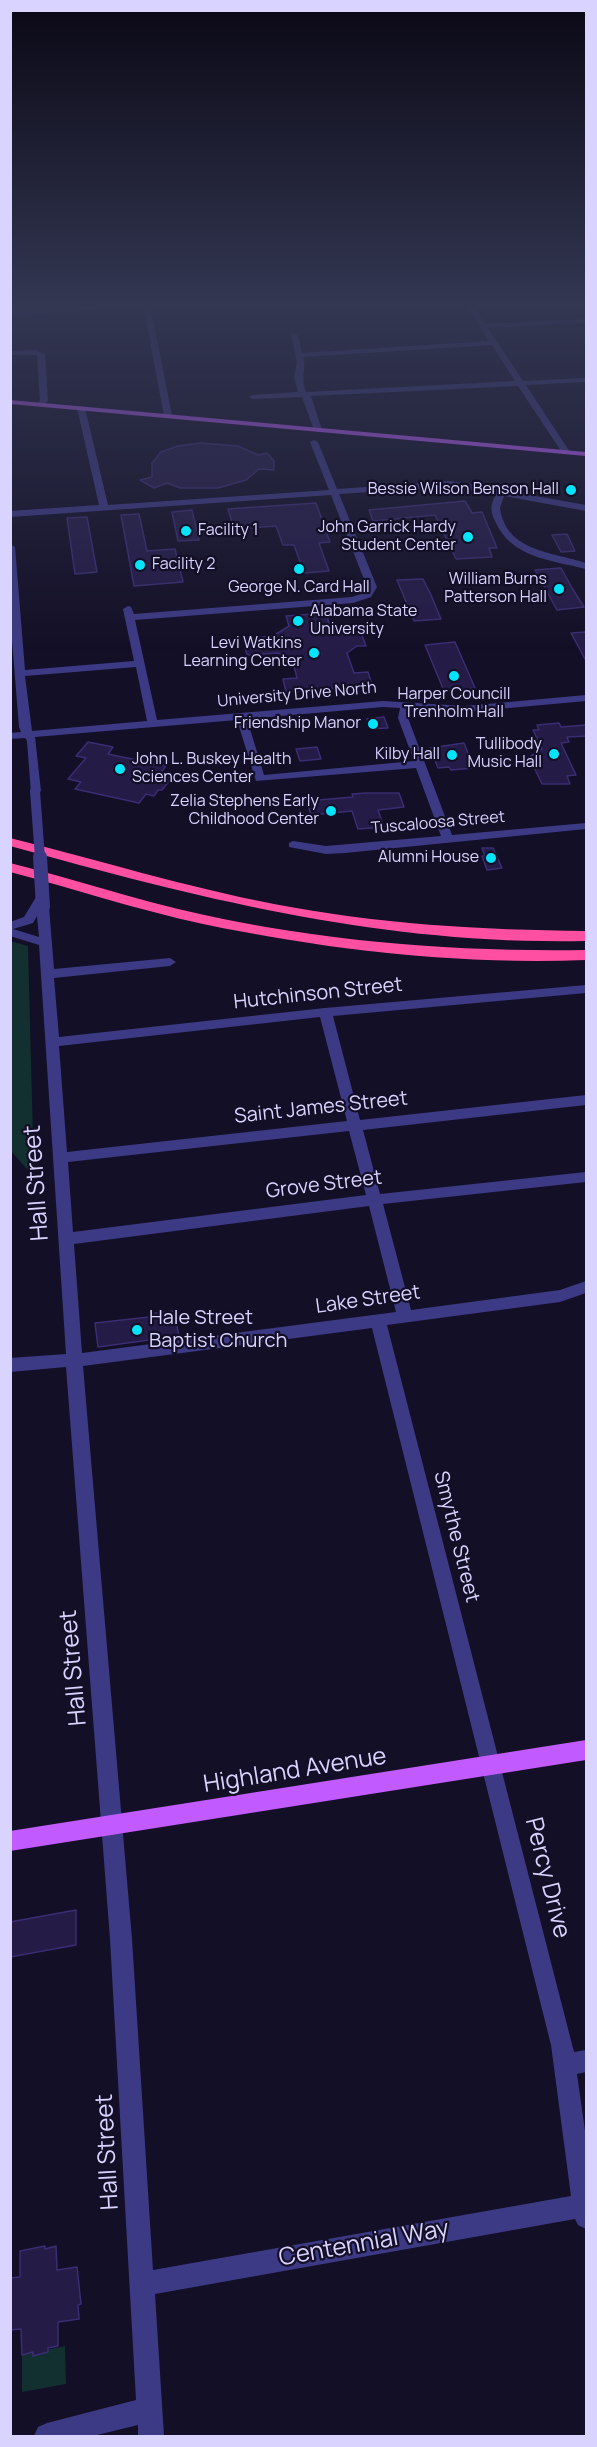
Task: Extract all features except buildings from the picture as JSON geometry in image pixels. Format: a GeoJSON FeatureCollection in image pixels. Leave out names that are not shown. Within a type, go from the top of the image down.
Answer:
{"type":"FeatureCollection","features":[{"type":"Feature","properties":{"kind":"highway"},"geometry":{"type":"LineString","coordinates":[[10,842],[179,888],[275,909],[356,922],[523,936],[586,936]]}},
{"type":"Feature","properties":{"kind":"highway"},"geometry":{"type":"LineString","coordinates":[[10,867],[202,918],[326,940],[419,952],[586,955]]}},
{"type":"Feature","properties":{"kind":"main road"},"geometry":{"type":"LineString","coordinates":[[234,422],[586,454]]}},
{"type":"Feature","properties":{"kind":"main road","name":"Highland Avenue"},"geometry":{"type":"LineString","coordinates":[[10,1842],[586,1750]]}},
{"type":"Feature","properties":{"kind":"street"},"geometry":{"type":"LineString","coordinates":[[84,422],[104,508]]}},
{"type":"Feature","properties":{"kind":"street"},"geometry":{"type":"LineString","coordinates":[[316,422],[318,430]]}},
{"type":"Feature","properties":{"kind":"street"},"geometry":{"type":"LineString","coordinates":[[546,422],[566,452]]}},
{"type":"Feature","properties":{"kind":"street"},"geometry":{"type":"LineString","coordinates":[[153,724],[129,613],[353,600],[368,595],[372,587],[332,493],[314,442]]}},
{"type":"Feature","properties":{"kind":"street"},"geometry":{"type":"LineString","coordinates":[[10,514],[450,484],[586,508]]}},
{"type":"Feature","properties":{"kind":"street"},"geometry":{"type":"LineString","coordinates":[[503,492],[496,500],[494,512],[511,541],[532,553],[568,558],[586,557]]}},
{"type":"Feature","properties":{"kind":"street","name":"Hall Street"},"geometry":{"type":"LineString","coordinates":[[10,547],[24,727],[32,741],[75,1360],[113,1826],[151,2436]]}},
{"type":"Feature","properties":{"kind":"street"},"geometry":{"type":"LineString","coordinates":[[568,558],[586,566]]}},
{"type":"Feature","properties":{"kind":"street"},"geometry":{"type":"LineString","coordinates":[[20,673],[139,664]]}},
{"type":"Feature","properties":{"kind":"street","name":"University Drive North"},"geometry":{"type":"LineString","coordinates":[[10,736],[383,704],[465,709],[586,698]]}},
{"type":"Feature","properties":{"kind":"street"},"geometry":{"type":"LineString","coordinates":[[406,705],[403,718],[448,839]]}},
{"type":"Feature","properties":{"kind":"street"},"geometry":{"type":"LineString","coordinates":[[241,716],[260,779],[420,764]]}},
{"type":"Feature","properties":{"kind":"street","name":"Tuscaloosa Street"},"geometry":{"type":"LineString","coordinates":[[293,845],[326,850],[586,826]]}},
{"type":"Feature","properties":{"kind":"street"},"geometry":{"type":"LineString","coordinates":[[10,926],[29,920],[43,901]]}},
{"type":"Feature","properties":{"kind":"street"},"geometry":{"type":"LineString","coordinates":[[10,932],[46,943]]}},
{"type":"Feature","properties":{"kind":"street"},"geometry":{"type":"LineString","coordinates":[[49,974],[170,962]]}},
{"type":"Feature","properties":{"kind":"street","name":"Hutchinson Street"},"geometry":{"type":"LineString","coordinates":[[53,1042],[325,1012],[586,989]]}},
{"type":"Feature","properties":{"kind":"street"},"geometry":{"type":"LineString","coordinates":[[325,1012],[405,1316]]}},
{"type":"Feature","properties":{"kind":"street","name":"Saint James Street"},"geometry":{"type":"LineString","coordinates":[[61,1158],[586,1100]]}},
{"type":"Feature","properties":{"kind":"street","name":"Grove Street"},"geometry":{"type":"LineString","coordinates":[[66,1239],[373,1200],[586,1177]]}},
{"type":"Feature","properties":{"kind":"street","name":"Lake Street"},"geometry":{"type":"LineString","coordinates":[[10,1365],[75,1360],[585,1292]]}},
{"type":"Feature","properties":{"kind":"street","name":"Smythe Street"},"geometry":{"type":"LineString","coordinates":[[378,1320],[491,1766]]}},
{"type":"Feature","properties":{"kind":"street","name":"Percy Drive"},"geometry":{"type":"LineString","coordinates":[[491,1766],[576,2063],[586,2209]]}},
{"type":"Feature","properties":{"kind":"street","name":"Centennial Way"},"geometry":{"type":"LineString","coordinates":[[142,2284],[586,2209]]}},
{"type":"Feature","properties":{"kind":"street"},"geometry":{"type":"LineString","coordinates":[[48,2436],[149,2409]]}},
{"type":"Feature","properties":{"kind":"green space"},"geometry":{"type":"Polygon","coordinates":[[[10,941],[28,946],[34,1177],[11,1151],[10,941]]]}},
{"type":"Feature","properties":{"kind":"green space"},"geometry":{"type":"Polygon","coordinates":[[[65,2346],[66,2384],[22,2392],[22,2355],[65,2346]]]}},
{"type":"Feature","properties":{"kind":"place","name":"Bessie Wilson Benson Hall"},"geometry":{"type":"Point","coordinates":[571,490]}},
{"type":"Feature","properties":{"kind":"place","name":"Facility 1"},"geometry":{"type":"Point","coordinates":[186,531]}},
{"type":"Feature","properties":{"kind":"place","name":"John Garrick Hardy Student Center"},"geometry":{"type":"Point","coordinates":[468,537]}},
{"type":"Feature","properties":{"kind":"place","name":"Facility 2"},"geometry":{"type":"Point","coordinates":[140,565]}},
{"type":"Feature","properties":{"kind":"place","name":"George N. Card Hall"},"geometry":{"type":"Point","coordinates":[299,569]}},
{"type":"Feature","properties":{"kind":"place","name":"William Burns Patterson Hall"},"geometry":{"type":"Point","coordinates":[559,589]}},
{"type":"Feature","properties":{"kind":"place","name":"Alabama State University"},"geometry":{"type":"Point","coordinates":[298,621]}},
{"type":"Feature","properties":{"kind":"place","name":"Levi Watkins Learning Center"},"geometry":{"type":"Point","coordinates":[314,653]}},
{"type":"Feature","properties":{"kind":"place","name":"Harper Councill Trenholm Hall"},"geometry":{"type":"Point","coordinates":[454,676]}},
{"type":"Feature","properties":{"kind":"place","name":"Friendship Manor"},"geometry":{"type":"Point","coordinates":[373,724]}},
{"type":"Feature","properties":{"kind":"place","name":"Tullibody Music Hall"},"geometry":{"type":"Point","coordinates":[554,754]}},
{"type":"Feature","properties":{"kind":"place","name":"Kilby Hall"},"geometry":{"type":"Point","coordinates":[452,755]}},
{"type":"Feature","properties":{"kind":"place","name":"John L. Buskey Health Sciences Center"},"geometry":{"type":"Point","coordinates":[120,769]}},
{"type":"Feature","properties":{"kind":"place","name":"Zelia Stephens Early Childhood Center"},"geometry":{"type":"Point","coordinates":[331,811]}},
{"type":"Feature","properties":{"kind":"place","name":"Alumni House"},"geometry":{"type":"Point","coordinates":[491,858]}},
{"type":"Feature","properties":{"kind":"place","name":"Hale Street Baptist Church"},"geometry":{"type":"Point","coordinates":[137,1330]}}]}
